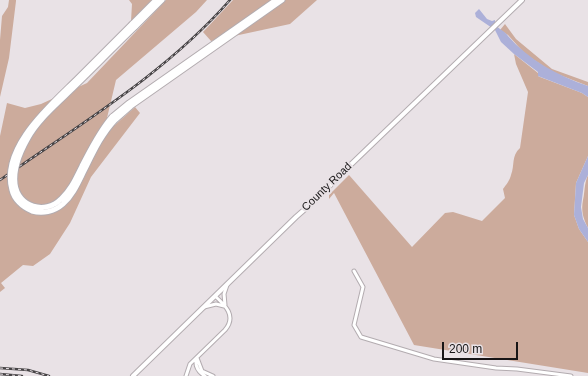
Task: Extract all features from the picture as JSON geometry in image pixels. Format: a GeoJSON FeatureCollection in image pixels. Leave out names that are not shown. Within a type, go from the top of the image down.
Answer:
{"type":"FeatureCollection","features":[{"type":"Feature","properties":{"kind":"highway"},"geometry":{"type":"LineString","coordinates":[[133,26],[156,0]]}},
{"type":"Feature","properties":{"kind":"highway"},"geometry":{"type":"LineString","coordinates":[[162,0],[40,116],[26,134],[16,155],[11,171],[11,189],[18,201],[30,210],[41,212],[52,210],[62,204],[75,189],[100,140],[114,119],[131,102],[276,0]]}},
{"type":"Feature","properties":{"kind":"highway"},"geometry":{"type":"LineString","coordinates":[[114,119],[282,0]]}},
{"type":"Feature","properties":{"kind":"main road","name":"County Road"},"geometry":{"type":"LineString","coordinates":[[133,376],[522,0]]}},
{"type":"Feature","properties":{"kind":"street"},"geometry":{"type":"LineString","coordinates":[[354,271],[363,287],[354,325],[361,337],[434,359],[496,368],[571,376]]}},
{"type":"Feature","properties":{"kind":"street"},"geometry":{"type":"LineString","coordinates":[[186,376],[190,364],[228,327],[230,315],[226,307],[224,294],[228,284]]}},
{"type":"Feature","properties":{"kind":"street"},"geometry":{"type":"LineString","coordinates":[[215,296],[226,307]]}},
{"type":"Feature","properties":{"kind":"street"},"geometry":{"type":"LineString","coordinates":[[203,308],[216,304],[226,307]]}},
{"type":"Feature","properties":{"kind":"street"},"geometry":{"type":"LineString","coordinates":[[197,358],[196,363],[200,376]]}},
{"type":"Feature","properties":{"kind":"street"},"geometry":{"type":"LineString","coordinates":[[197,358],[202,371],[213,376]]}},
{"type":"Feature","properties":{"kind":"street"},"geometry":{"type":"LineString","coordinates":[[198,370],[205,376]]}},
{"type":"Feature","properties":{"kind":"shaded area"},"geometry":{"type":"Polygon","coordinates":[[[9,0],[16,1],[9,58],[0,97],[0,40],[2,16],[8,7],[9,0]]]}},
{"type":"Feature","properties":{"kind":"shaded area"},"geometry":{"type":"Polygon","coordinates":[[[129,0],[152,0],[131,21],[132,4],[129,0]]]}},
{"type":"Feature","properties":{"kind":"shaded area"},"geometry":{"type":"Polygon","coordinates":[[[166,0],[207,0],[196,12],[116,80],[107,118],[115,125],[135,107],[140,113],[91,177],[70,223],[50,254],[33,266],[23,265],[1,283],[5,288],[0,292],[0,136],[7,103],[25,108],[41,104],[87,83],[166,0]]]}},
{"type":"Feature","properties":{"kind":"shaded area"},"geometry":{"type":"Polygon","coordinates":[[[233,0],[317,0],[290,24],[211,41],[203,32],[233,0]]]}},
{"type":"Feature","properties":{"kind":"shaded area"},"geometry":{"type":"Polygon","coordinates":[[[505,24],[516,39],[552,69],[588,82],[588,86],[552,72],[525,54],[508,35],[500,30],[505,24]]]}},
{"type":"Feature","properties":{"kind":"shaded area"},"geometry":{"type":"Polygon","coordinates":[[[514,54],[538,73],[538,76],[582,93],[588,97],[588,156],[576,183],[574,215],[579,229],[588,242],[588,373],[414,345],[334,193],[329,199],[329,195],[349,175],[412,247],[445,213],[453,212],[482,221],[505,198],[503,189],[510,179],[514,157],[520,148],[528,92],[516,64],[514,54]]]}},
{"type":"Feature","properties":{"kind":"shaded area"},"geometry":{"type":"Polygon","coordinates":[[[588,175],[588,228],[582,208],[585,184],[588,175]]]}},
{"type":"Feature","properties":{"kind":"water"},"geometry":{"type":"Polygon","coordinates":[[[479,9],[487,19],[492,21],[495,20],[496,26],[525,53],[555,72],[588,86],[588,97],[582,93],[538,76],[538,72],[501,42],[495,30],[476,17],[475,13],[479,9]]]}},
{"type":"Feature","properties":{"kind":"water"},"geometry":{"type":"Polygon","coordinates":[[[588,156],[588,175],[584,183],[581,207],[583,219],[588,228],[588,242],[579,229],[574,215],[576,183],[588,156]]]}},
{"type":"Feature","properties":{"kind":"railway"},"geometry":{"type":"LineString","coordinates":[[0,180],[91,118],[150,75],[205,27],[230,0]]}},
{"type":"Feature","properties":{"kind":"railway"},"geometry":{"type":"LineString","coordinates":[[0,368],[28,370],[49,376]]}},
{"type":"Feature","properties":{"kind":"railway"},"geometry":{"type":"LineString","coordinates":[[0,374],[22,376]]}}]}
